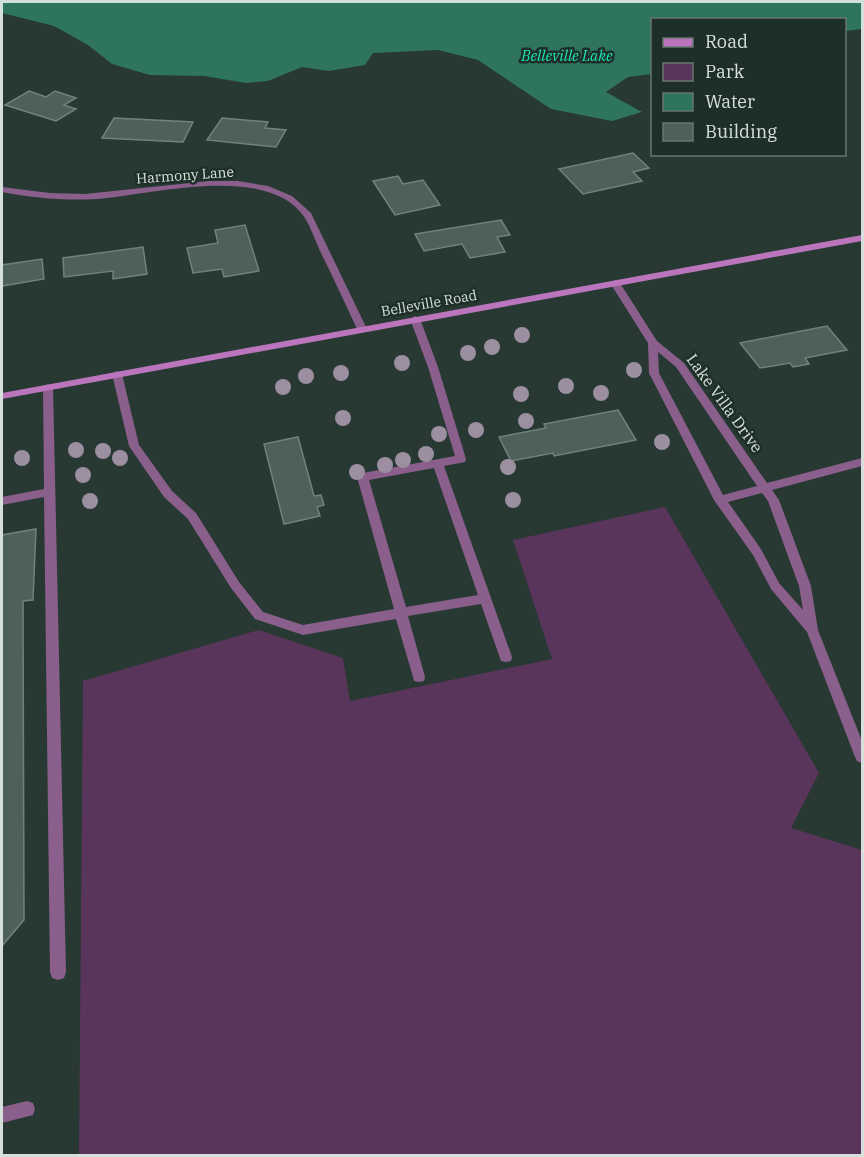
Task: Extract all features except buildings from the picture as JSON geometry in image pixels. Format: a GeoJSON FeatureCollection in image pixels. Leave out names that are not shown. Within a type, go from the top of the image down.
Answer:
{"type":"FeatureCollection","features":[{"type":"Feature","properties":{"kind":"main road","name":"Belleville Road"},"geometry":{"type":"LineString","coordinates":[[2,396],[862,238]]}},
{"type":"Feature","properties":{"kind":"street","name":"Harmony Lane"},"geometry":{"type":"LineString","coordinates":[[2,190],[26,195],[69,197],[208,183],[246,184],[273,190],[294,201],[308,215],[362,329]]}},
{"type":"Feature","properties":{"kind":"street","name":"Lake Villa Drive"},"geometry":{"type":"LineString","coordinates":[[615,283],[653,343],[680,365],[773,500],[805,586],[812,630],[862,757]]}},
{"type":"Feature","properties":{"kind":"street"},"geometry":{"type":"LineString","coordinates":[[415,319],[433,367],[461,459],[363,477],[419,677]]}},
{"type":"Feature","properties":{"kind":"street","name":"Lake Villa Drive"},"geometry":{"type":"LineString","coordinates":[[653,343],[654,374],[720,500],[758,552],[775,586],[812,630]]}},
{"type":"Feature","properties":{"kind":"street"},"geometry":{"type":"LineString","coordinates":[[117,374],[134,446],[168,494],[192,516],[235,585],[259,616],[303,630],[486,598]]}},
{"type":"Feature","properties":{"kind":"street"},"geometry":{"type":"LineString","coordinates":[[48,387],[58,972]]}},
{"type":"Feature","properties":{"kind":"street"},"geometry":{"type":"LineString","coordinates":[[720,500],[862,462]]}},
{"type":"Feature","properties":{"kind":"street"},"geometry":{"type":"LineString","coordinates":[[438,463],[506,657]]}},
{"type":"Feature","properties":{"kind":"street"},"geometry":{"type":"LineString","coordinates":[[2,501],[49,492]]}},
{"type":"Feature","properties":{"kind":"street"},"geometry":{"type":"LineString","coordinates":[[2,1115],[27,1109]]}},
{"type":"Feature","properties":{"kind":"green space"},"geometry":{"type":"Polygon","coordinates":[[[665,507],[819,773],[791,828],[862,850],[862,1155],[79,1155],[83,681],[259,630],[343,658],[350,701],[552,659],[513,540],[665,507]]]}},
{"type":"Feature","properties":{"kind":"water","name":"Belleville Lake"},"geometry":{"type":"Polygon","coordinates":[[[2,2],[862,2],[862,29],[846,31],[846,18],[651,18],[651,74],[628,77],[606,92],[642,112],[612,121],[551,109],[478,60],[438,50],[373,53],[365,65],[329,71],[302,67],[268,81],[246,83],[204,76],[150,75],[112,64],[88,45],[54,26],[2,13],[2,2]]]}}]}
